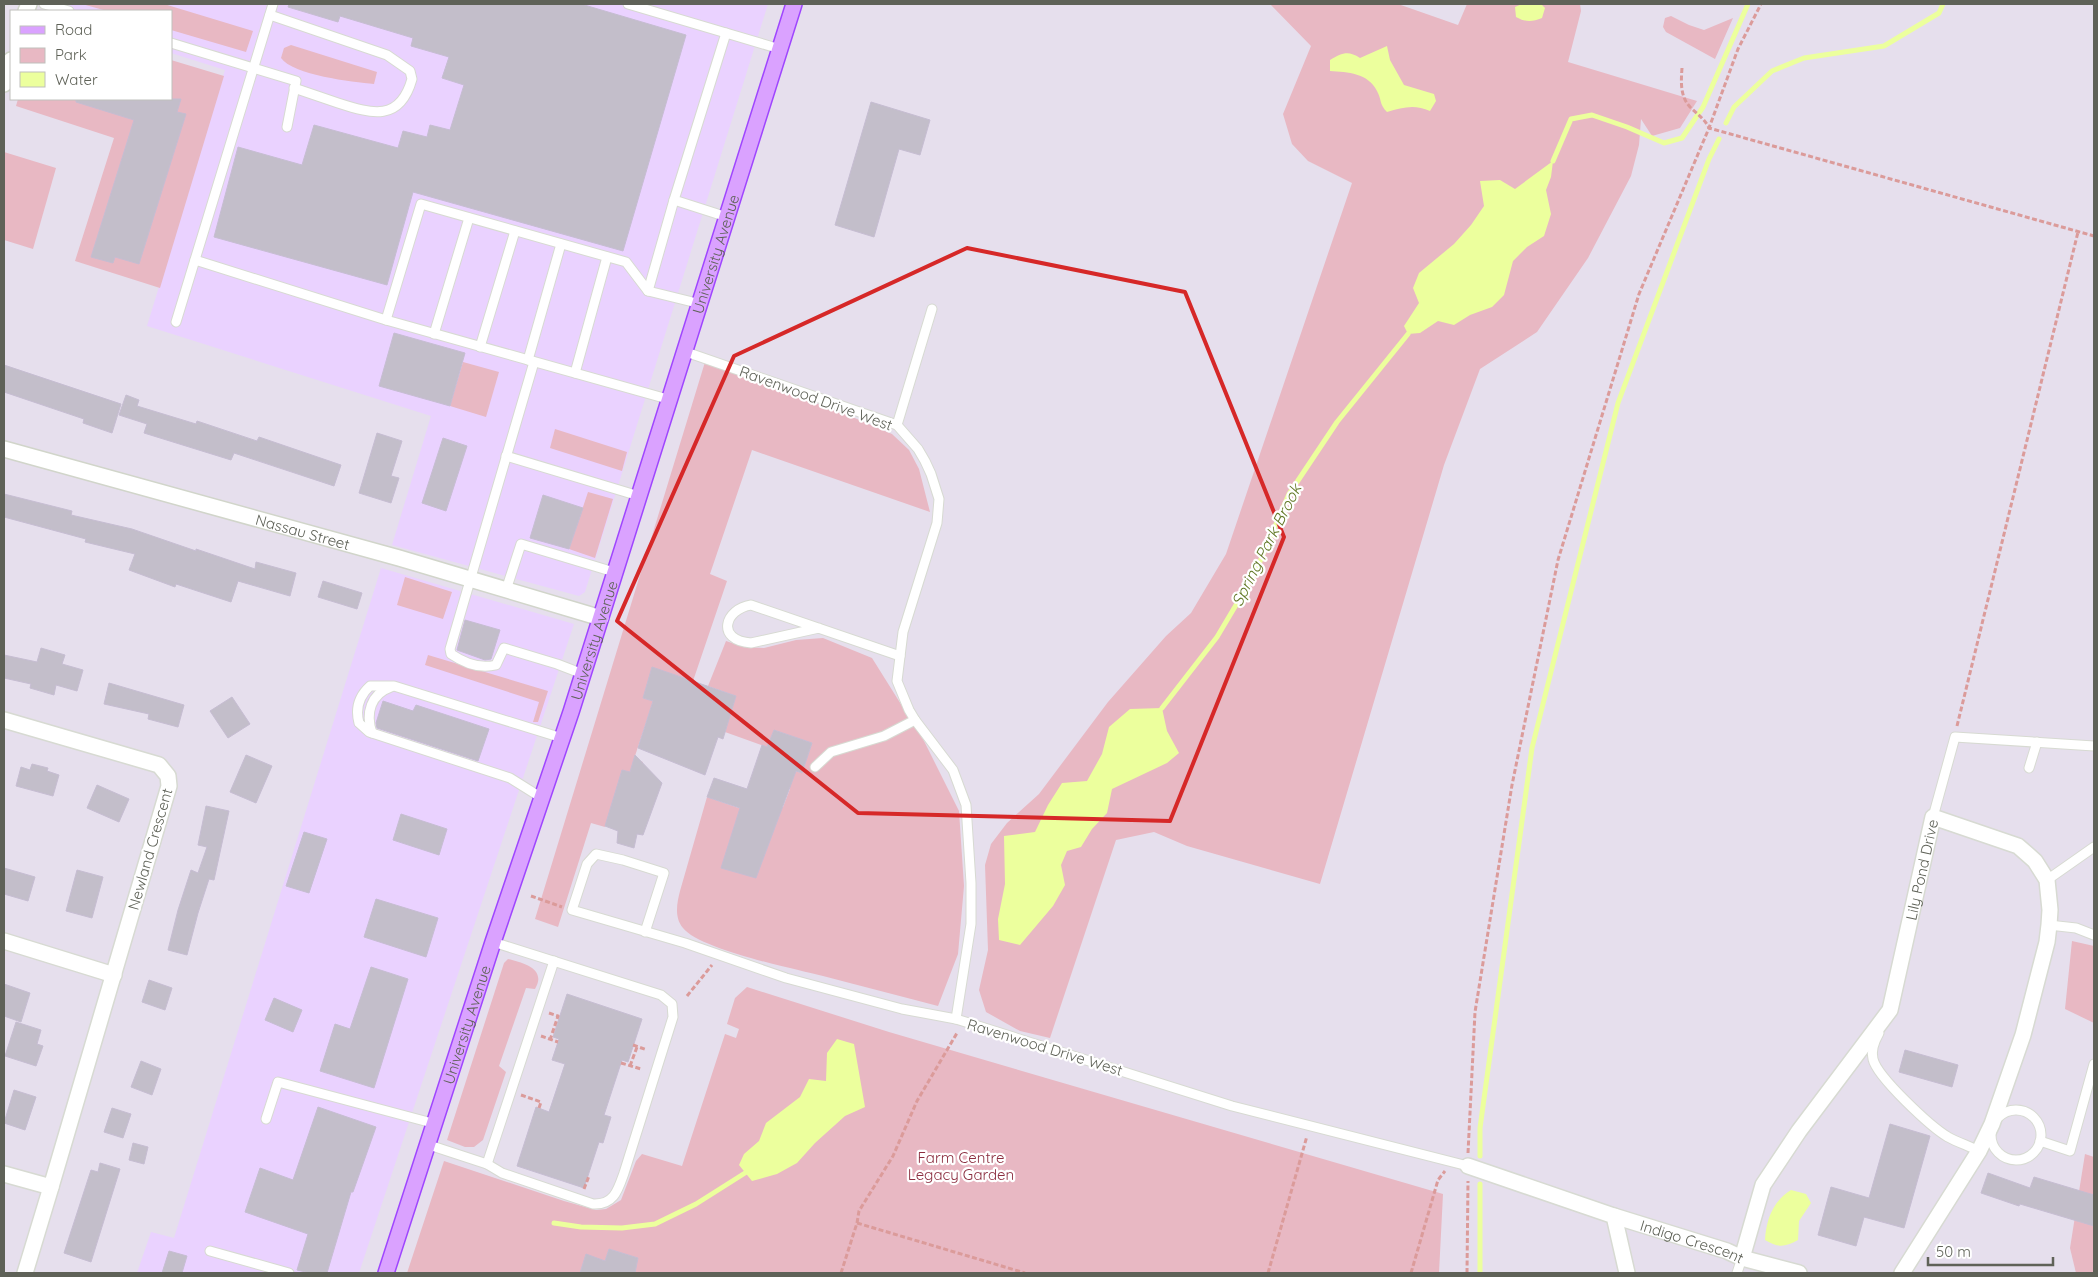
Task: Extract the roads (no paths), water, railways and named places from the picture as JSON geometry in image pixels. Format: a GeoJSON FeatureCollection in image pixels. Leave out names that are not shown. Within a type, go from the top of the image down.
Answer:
{"type":"FeatureCollection","features":[{"type":"Feature","properties":{"kind":"main road","name":"University Avenue"},"geometry":{"type":"LineString","coordinates":[[386,1273],[436,1124],[493,942],[583,674],[614,572],[671,400],[794,4]]}},
{"type":"Feature","properties":{"kind":"street"},"geometry":{"type":"LineString","coordinates":[[4,84],[10,63]]}},
{"type":"Feature","properties":{"kind":"street","name":"Nassau Street"},"geometry":{"type":"LineString","coordinates":[[4,449],[469,579],[600,618]]}},
{"type":"Feature","properties":{"kind":"street","name":"Newland Crescent"},"geometry":{"type":"LineString","coordinates":[[4,720],[159,765],[168,776],[169,786],[25,1273]]}},
{"type":"Feature","properties":{"kind":"street","name":"Lily Pond Drive"},"geometry":{"type":"LineString","coordinates":[[1742,1258],[1763,1185],[1799,1131],[1890,1010],[1933,817],[2018,846],[2036,861],[2047,880],[2050,910],[2048,942],[2023,1035],[1992,1124],[1979,1151],[1902,1273]]}},
{"type":"Feature","properties":{"kind":"street"},"geometry":{"type":"LineString","coordinates":[[4,940],[114,974]]}},
{"type":"Feature","properties":{"kind":"street","name":"Indigo Crescent"},"geometry":{"type":"LineString","coordinates":[[1461,1165],[1727,1251],[1742,1258],[1799,1273]]}},
{"type":"Feature","properties":{"kind":"street"},"geometry":{"type":"LineString","coordinates":[[4,1174],[51,1188]]}},
{"type":"Feature","properties":{"kind":"street"},"geometry":{"type":"LineString","coordinates":[[1614,1216],[1627,1273]]}},
{"type":"Feature","properties":{"kind":"lane"},"geometry":{"type":"LineString","coordinates":[[44,4],[65,10]]}},
{"type":"Feature","properties":{"kind":"lane"},"geometry":{"type":"LineString","coordinates":[[176,322],[273,4]]}},
{"type":"Feature","properties":{"kind":"lane"},"geometry":{"type":"LineString","coordinates":[[628,4],[656,8],[726,33],[780,49]]}},
{"type":"Feature","properties":{"kind":"lane"},"geometry":{"type":"LineString","coordinates":[[270,14],[388,54],[410,70],[412,79],[404,99],[394,108],[381,112],[366,112],[294,88]]}},
{"type":"Feature","properties":{"kind":"lane"},"geometry":{"type":"LineString","coordinates":[[648,290],[726,33]]}},
{"type":"Feature","properties":{"kind":"lane"},"geometry":{"type":"LineString","coordinates":[[172,43],[296,81],[287,127]]}},
{"type":"Feature","properties":{"kind":"lane"},"geometry":{"type":"LineString","coordinates":[[674,200],[727,217]]}},
{"type":"Feature","properties":{"kind":"lane"},"geometry":{"type":"LineString","coordinates":[[386,320],[421,204],[626,262],[648,290],[701,304]]}},
{"type":"Feature","properties":{"kind":"lane"},"geometry":{"type":"LineString","coordinates":[[434,334],[469,218]]}},
{"type":"Feature","properties":{"kind":"lane"},"geometry":{"type":"LineString","coordinates":[[480,347],[515,231]]}},
{"type":"Feature","properties":{"kind":"lane"},"geometry":{"type":"LineString","coordinates":[[561,244],[506,456],[451,639],[451,654],[460,660],[486,668],[496,665],[504,648],[583,674]]}},
{"type":"Feature","properties":{"kind":"lane"},"geometry":{"type":"LineString","coordinates":[[575,373],[607,257]]}},
{"type":"Feature","properties":{"kind":"lane"},"geometry":{"type":"LineString","coordinates":[[195,260],[386,320],[671,400]]}},
{"type":"Feature","properties":{"kind":"lane"},"geometry":{"type":"LineString","coordinates":[[896,426],[932,309]]}},
{"type":"Feature","properties":{"kind":"lane","name":"Ravenwood Drive West"},"geometry":{"type":"LineString","coordinates":[[686,352],[896,426],[918,449],[931,474],[938,498],[937,523],[903,632],[897,681],[908,710],[953,770],[966,805],[971,883],[971,924],[960,1020],[1232,1106],[1461,1165]]}},
{"type":"Feature","properties":{"kind":"lane"},"geometry":{"type":"LineString","coordinates":[[506,456],[639,496]]}},
{"type":"Feature","properties":{"kind":"lane"},"geometry":{"type":"LineString","coordinates":[[506,590],[521,544],[614,572]]}},
{"type":"Feature","properties":{"kind":"lane"},"geometry":{"type":"LineString","coordinates":[[819,628],[751,643],[740,642],[732,638],[728,632],[729,620],[743,606],[751,605],[819,628],[900,656]]}},
{"type":"Feature","properties":{"kind":"lane"},"geometry":{"type":"LineString","coordinates":[[542,798],[510,778],[372,733],[358,723],[357,710],[359,700],[362,693],[370,686],[394,686],[562,738]]}},
{"type":"Feature","properties":{"kind":"lane"},"geometry":{"type":"LineString","coordinates":[[372,733],[369,719],[374,698],[383,690],[394,686]]}},
{"type":"Feature","properties":{"kind":"lane"},"geometry":{"type":"LineString","coordinates":[[815,767],[832,752],[884,736],[915,720]]}},
{"type":"Feature","properties":{"kind":"lane"},"geometry":{"type":"LineString","coordinates":[[1933,817],[1955,736],[2094,746]]}},
{"type":"Feature","properties":{"kind":"lane"},"geometry":{"type":"LineString","coordinates":[[2029,768],[2037,742]]}},
{"type":"Feature","properties":{"kind":"lane"},"geometry":{"type":"LineString","coordinates":[[2047,880],[2094,847]]}},
{"type":"Feature","properties":{"kind":"lane"},"geometry":{"type":"LineString","coordinates":[[645,932],[664,873],[596,854],[587,864],[572,910],[786,978],[902,1009],[960,1020]]}},
{"type":"Feature","properties":{"kind":"lane"},"geometry":{"type":"LineString","coordinates":[[2049,925],[2076,928],[2094,935]]}},
{"type":"Feature","properties":{"kind":"lane"},"geometry":{"type":"LineString","coordinates":[[429,1145],[487,1164],[502,1173],[593,1204],[607,1202],[613,1197],[624,1173],[673,1017],[672,1004],[661,995],[493,942]]}},
{"type":"Feature","properties":{"kind":"lane"},"geometry":{"type":"LineString","coordinates":[[487,1164],[554,961]]}},
{"type":"Feature","properties":{"kind":"lane"},"geometry":{"type":"LineString","coordinates":[[1890,1010],[1875,1042],[1873,1059],[1882,1075],[1923,1118],[1947,1136],[1979,1151]]}},
{"type":"Feature","properties":{"kind":"lane"},"geometry":{"type":"LineString","coordinates":[[2040,1141],[2070,1151],[2094,1064]]}},
{"type":"Feature","properties":{"kind":"lane"},"geometry":{"type":"LineString","coordinates":[[266,1119],[278,1082],[436,1124]]}},
{"type":"Feature","properties":{"kind":"lane"},"geometry":{"type":"LineString","coordinates":[[2020,1110],[2028,1112],[2039,1125],[2040,1141],[2037,1149],[2024,1159],[2007,1159],[1994,1148],[1991,1140],[1992,1124],[2004,1112],[2020,1110]]}},
{"type":"Feature","properties":{"kind":"lane"},"geometry":{"type":"LineString","coordinates":[[210,1250],[289,1273]]}},
{"type":"Feature","properties":{"kind":"lane"},"geometry":{"type":"LineString","coordinates":[[1737,1273],[1742,1258]]}},
{"type":"Feature","properties":{"kind":"water"},"geometry":{"type":"Polygon","coordinates":[[[1522,4],[1541,4],[1545,8],[1542,18],[1529,21],[1516,17],[1515,7],[1522,4]]]}},
{"type":"Feature","properties":{"kind":"water"},"geometry":{"type":"Polygon","coordinates":[[[1387,46],[1390,60],[1404,85],[1434,94],[1436,101],[1430,111],[1409,107],[1387,112],[1377,91],[1368,80],[1350,73],[1330,71],[1330,60],[1338,56],[1348,53],[1360,58],[1387,46]]]}},
{"type":"Feature","properties":{"kind":"water"},"geometry":{"type":"Polygon","coordinates":[[[1553,161],[1551,177],[1546,190],[1551,214],[1544,236],[1527,247],[1513,261],[1504,295],[1492,307],[1470,315],[1454,325],[1438,321],[1420,333],[1408,334],[1404,326],[1419,303],[1413,288],[1419,273],[1454,244],[1471,225],[1484,206],[1480,181],[1500,180],[1515,189],[1553,161]]]}},
{"type":"Feature","properties":{"kind":"water"},"geometry":{"type":"Polygon","coordinates":[[[1162,708],[1167,731],[1179,753],[1167,763],[1112,789],[1107,813],[1092,829],[1081,847],[1067,851],[1061,865],[1065,885],[1053,906],[1020,945],[999,940],[998,919],[1005,884],[1004,836],[1035,832],[1048,805],[1062,783],[1087,781],[1102,754],[1109,727],[1130,709],[1162,708]]]}},
{"type":"Feature","properties":{"kind":"water"},"geometry":{"type":"Polygon","coordinates":[[[837,1039],[854,1044],[865,1107],[845,1116],[815,1143],[797,1163],[777,1174],[752,1181],[739,1165],[744,1154],[759,1141],[766,1123],[800,1097],[809,1079],[826,1081],[827,1053],[837,1039]]]}},
{"type":"Feature","properties":{"kind":"water"},"geometry":{"type":"Polygon","coordinates":[[[1791,1190],[1806,1194],[1811,1203],[1799,1221],[1798,1240],[1785,1245],[1774,1244],[1765,1240],[1769,1218],[1775,1205],[1791,1190]]]}},
{"type":"Feature","properties":{"kind":"waterway","name":"Spring Park Brook"},"geometry":{"type":"LineString","coordinates":[[1553,161],[1571,119],[1592,115],[1627,127],[1664,143],[1682,138],[1703,107],[1748,4]]}},
{"type":"Feature","properties":{"kind":"waterway"},"geometry":{"type":"LineString","coordinates":[[1726,123],[1734,107],[1772,71],[1804,58],[1884,46],[1939,13],[1943,4]]}},
{"type":"Feature","properties":{"kind":"waterway"},"geometry":{"type":"LineString","coordinates":[[1480,1156],[1480,1128],[1532,748],[1618,403],[1709,159],[1719,139]]}},
{"type":"Feature","properties":{"kind":"waterway","name":"Spring Park Brook"},"geometry":{"type":"LineString","coordinates":[[1162,708],[1217,637],[1255,573],[1289,494],[1337,422],[1408,334]]}},
{"type":"Feature","properties":{"kind":"waterway","name":"Spring Park Brook"},"geometry":{"type":"LineString","coordinates":[[554,1223],[581,1227],[622,1228],[655,1224],[696,1204],[745,1173]]}},
{"type":"Feature","properties":{"kind":"waterway"},"geometry":{"type":"LineString","coordinates":[[1480,1184],[1480,1273]]}},
{"type":"Feature","properties":{"kind":"park label","name":"Farm Centre Legacy Garden"},"geometry":{"type":"Point","coordinates":[961,1166]}}]}
